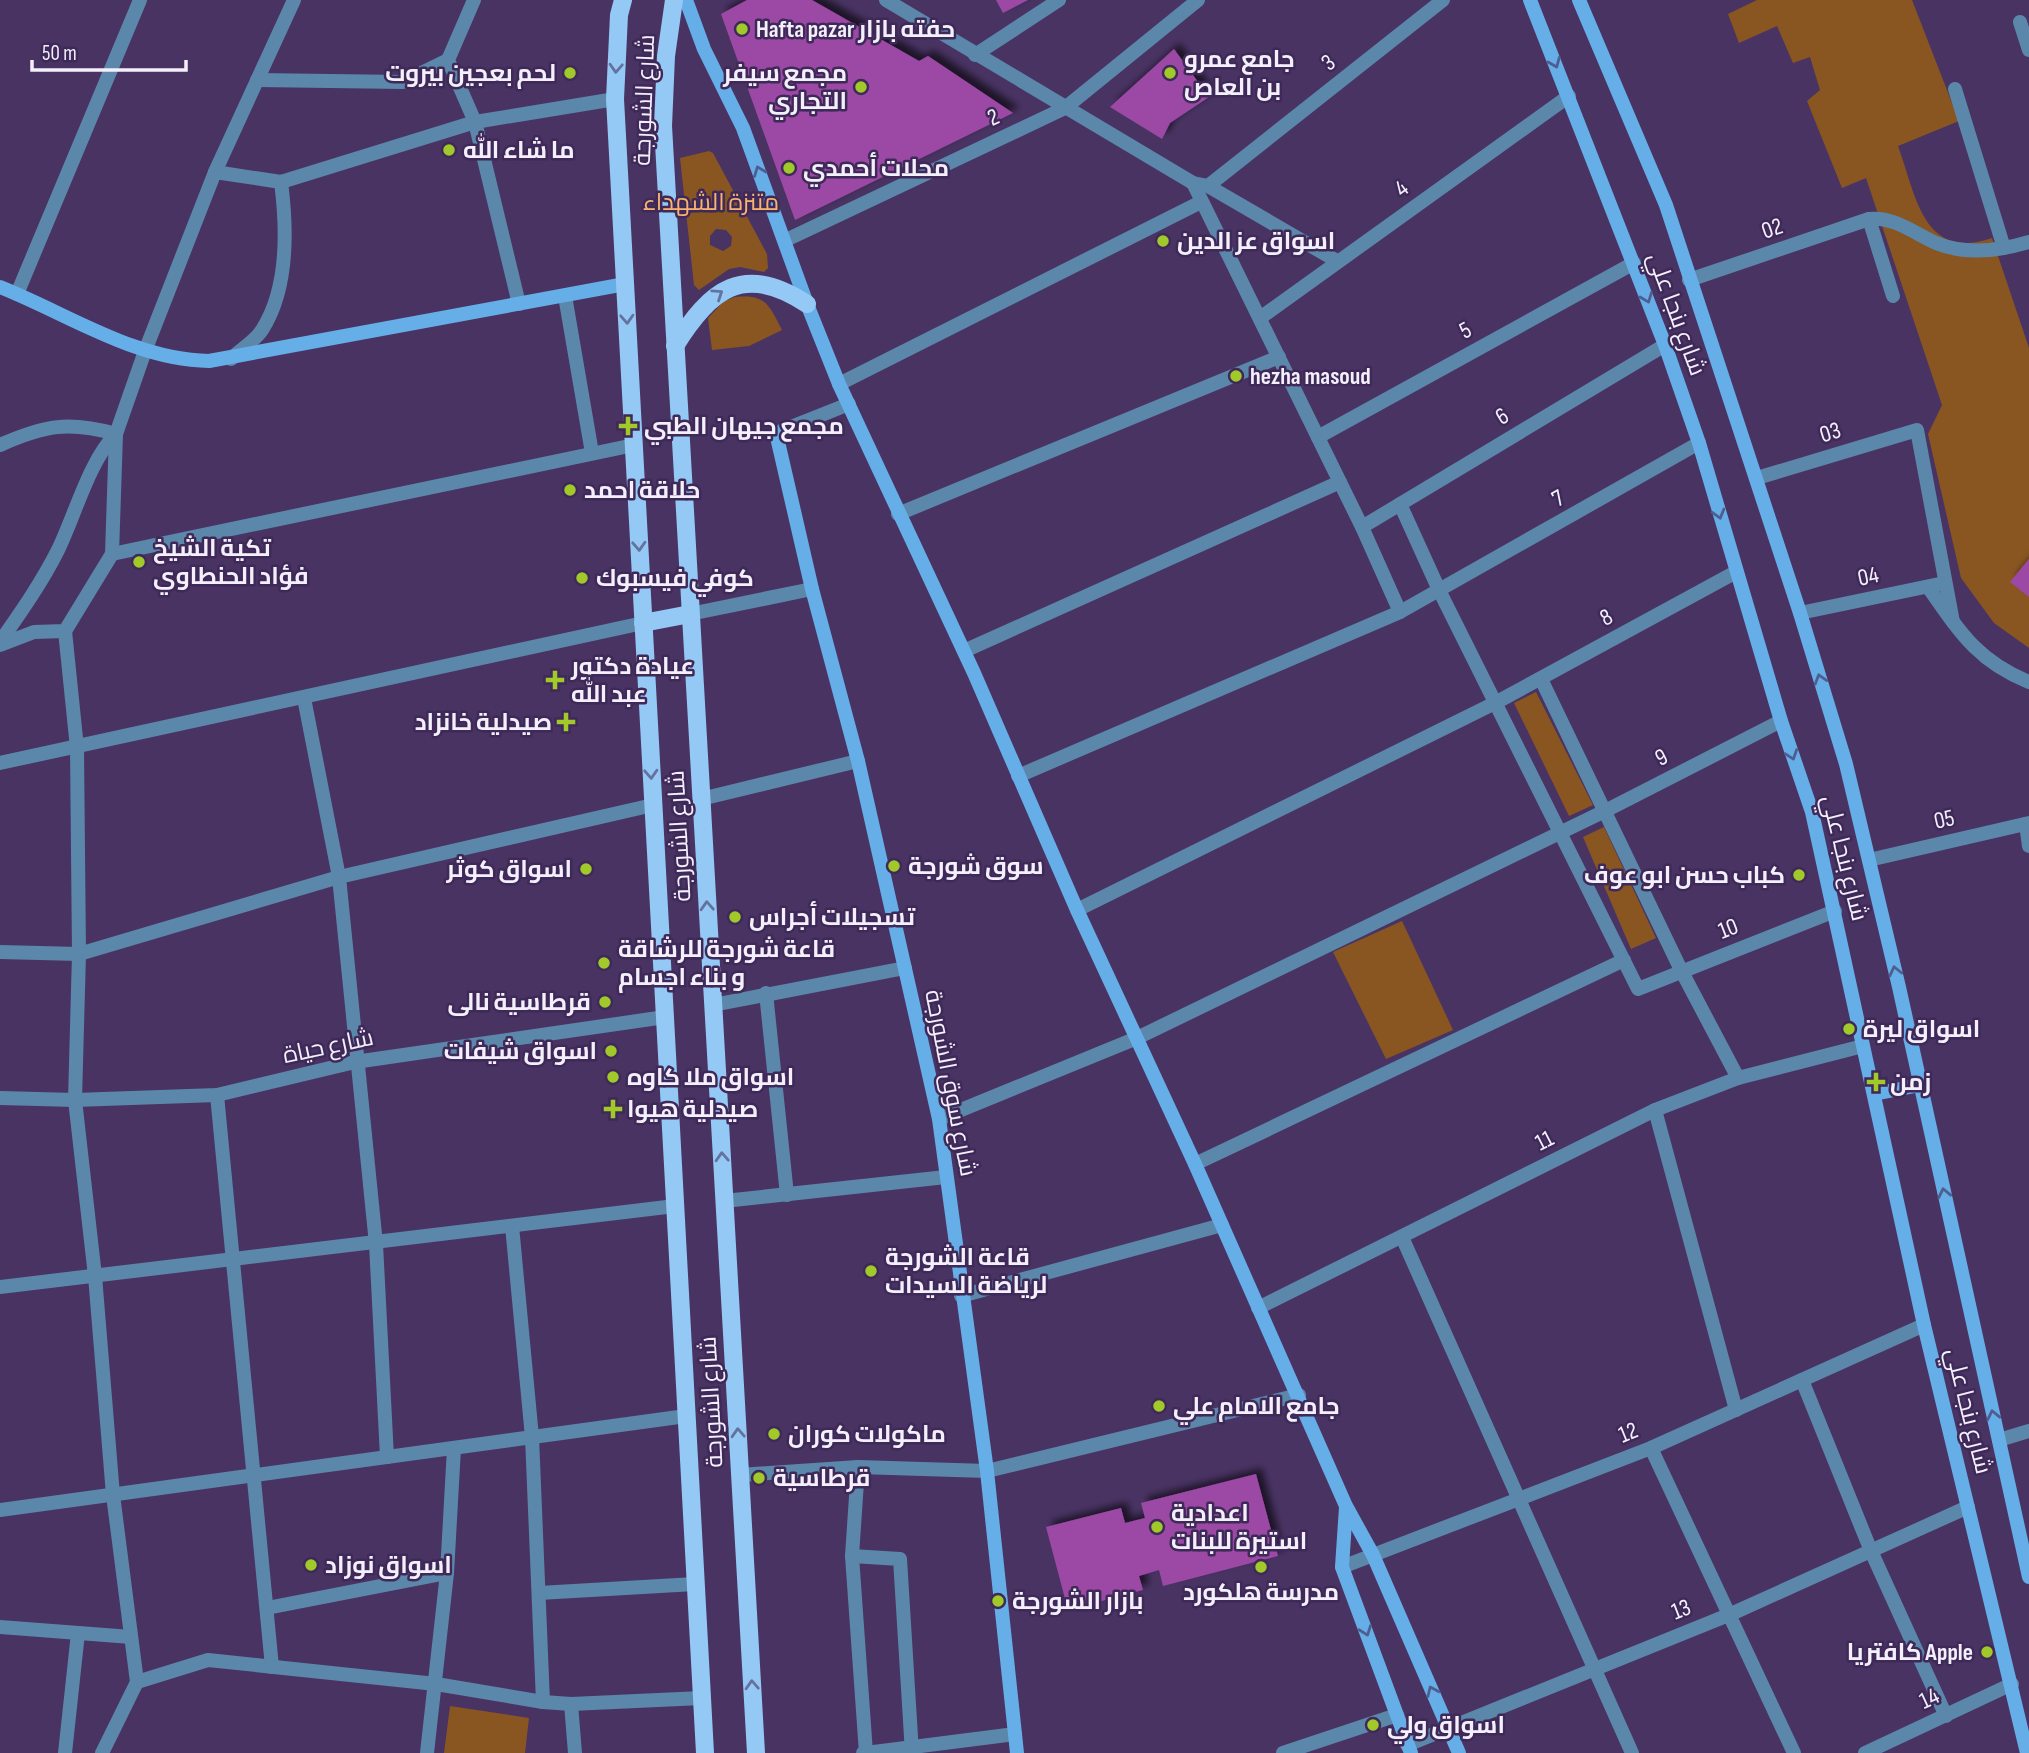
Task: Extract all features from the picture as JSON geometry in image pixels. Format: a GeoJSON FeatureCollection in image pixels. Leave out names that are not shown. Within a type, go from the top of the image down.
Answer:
{"type":"FeatureCollection","features":[{"type":"Feature","properties":{"kind":"main road"},"geometry":{"type":"LineString","coordinates":[[623,0],[619,15],[615,99],[705,1753]]}},
{"type":"Feature","properties":{"kind":"main road","name":"شارع الشورجة"},"geometry":{"type":"LineString","coordinates":[[674,0],[666,56],[663,126],[756,1753]]}},
{"type":"Feature","properties":{"kind":"main road"},"geometry":{"type":"LineString","coordinates":[[675,346],[692,318],[708,301],[730,287],[749,283],[769,284],[807,304]]}},
{"type":"Feature","properties":{"kind":"main road"},"geometry":{"type":"LineString","coordinates":[[643,623],[690,614]]}},
{"type":"Feature","properties":{"kind":"street"},"geometry":{"type":"LineString","coordinates":[[17,294],[140,0]]}},
{"type":"Feature","properties":{"kind":"street"},"geometry":{"type":"LineString","coordinates":[[102,1753],[137,1682],[113,1495],[95,1276],[75,1100],[79,954],[77,748],[65,631],[112,554],[116,434],[145,351],[215,172],[294,0]]}},
{"type":"Feature","properties":{"kind":"street"},"geometry":{"type":"LineString","coordinates":[[257,80],[403,82],[448,60],[474,0]]}},
{"type":"Feature","properties":{"kind":"street"},"geometry":{"type":"LineString","coordinates":[[686,0],[704,50],[743,128],[839,384],[964,651],[1077,910],[1195,1164],[1346,1506],[1373,1555],[1459,1753]]}},
{"type":"Feature","properties":{"kind":"street"},"geometry":{"type":"LineString","coordinates":[[886,0],[1065,108],[1337,261]]}},
{"type":"Feature","properties":{"kind":"street"},"geometry":{"type":"LineString","coordinates":[[975,55],[1059,0]]}},
{"type":"Feature","properties":{"kind":"street","name":"2"},"geometry":{"type":"LineString","coordinates":[[786,240],[1065,108],[1198,0]]}},
{"type":"Feature","properties":{"kind":"street","name":"3"},"geometry":{"type":"LineString","coordinates":[[1201,184],[1443,0]]}},
{"type":"Feature","properties":{"kind":"street","name":"شارع بنجا علي"},"geometry":{"type":"LineString","coordinates":[[1530,0],[1665,345],[1699,443],[1781,722],[1812,812],[1924,1325],[2028,1753]]}},
{"type":"Feature","properties":{"kind":"street","name":"شارع بنجا علي"},"geometry":{"type":"LineString","coordinates":[[1579,0],[1666,205],[1757,478],[1846,764],[2029,1577]]}},
{"type":"Feature","properties":{"kind":"street"},"geometry":{"type":"LineString","coordinates":[[2020,22],[2029,50]]}},
{"type":"Feature","properties":{"kind":"street"},"geometry":{"type":"LineString","coordinates":[[448,60],[475,122],[519,304]]}},
{"type":"Feature","properties":{"kind":"street"},"geometry":{"type":"LineString","coordinates":[[1955,89],[2004,248]]}},
{"type":"Feature","properties":{"kind":"street","name":"4"},"geometry":{"type":"LineString","coordinates":[[1260,318],[1569,96]]}},
{"type":"Feature","properties":{"kind":"street"},"geometry":{"type":"LineString","coordinates":[[215,172],[281,182],[475,122],[615,99]]}},
{"type":"Feature","properties":{"kind":"street"},"geometry":{"type":"LineString","coordinates":[[230,360],[262,331],[278,292],[284,250],[281,182]]}},
{"type":"Feature","properties":{"kind":"street"},"geometry":{"type":"LineString","coordinates":[[1201,184],[1201,202],[1362,527],[1400,612]]}},
{"type":"Feature","properties":{"kind":"street"},"geometry":{"type":"LineString","coordinates":[[839,384],[1201,202]]}},
{"type":"Feature","properties":{"kind":"street"},"geometry":{"type":"LineString","coordinates":[[1893,296],[1869,219],[1882,217],[1957,249],[2004,248],[2029,242]]}},
{"type":"Feature","properties":{"kind":"street","name":"02"},"geometry":{"type":"LineString","coordinates":[[1689,280],[1869,219]]}},
{"type":"Feature","properties":{"kind":"street","name":"5"},"geometry":{"type":"LineString","coordinates":[[1318,437],[1634,263]]}},
{"type":"Feature","properties":{"kind":"street"},"geometry":{"type":"LineString","coordinates":[[0,287],[145,351],[188,361],[230,360],[625,284]]}},
{"type":"Feature","properties":{"kind":"street"},"geometry":{"type":"LineString","coordinates":[[565,296],[592,453]]}},
{"type":"Feature","properties":{"kind":"street","name":"6"},"geometry":{"type":"LineString","coordinates":[[1362,527],[1665,345]]}},
{"type":"Feature","properties":{"kind":"street"},"geometry":{"type":"LineString","coordinates":[[898,514],[1279,357]]}},
{"type":"Feature","properties":{"kind":"street","name":"شارع سوق الشورجة"},"geometry":{"type":"LineString","coordinates":[[849,404],[776,433],[812,589],[858,761],[939,1118],[961,1296],[987,1471],[1017,1753]]}},
{"type":"Feature","properties":{"kind":"street"},"geometry":{"type":"LineString","coordinates":[[0,445],[25,434],[69,424],[116,434]]}},
{"type":"Feature","properties":{"kind":"street","name":"03"},"geometry":{"type":"LineString","coordinates":[[1757,478],[1917,429],[1944,583]]}},
{"type":"Feature","properties":{"kind":"street"},"geometry":{"type":"LineString","coordinates":[[0,643],[58,551],[102,448],[116,434]]}},
{"type":"Feature","properties":{"kind":"street","name":"7"},"geometry":{"type":"LineString","coordinates":[[1018,776],[1400,612],[1440,592],[1699,443]]}},
{"type":"Feature","properties":{"kind":"street"},"geometry":{"type":"LineString","coordinates":[[112,554],[634,445]]}},
{"type":"Feature","properties":{"kind":"street"},"geometry":{"type":"LineString","coordinates":[[964,651],[1340,482]]}},
{"type":"Feature","properties":{"kind":"street"},"geometry":{"type":"LineString","coordinates":[[1195,1164],[1624,960],[1440,592],[1400,504]]}},
{"type":"Feature","properties":{"kind":"street","name":"8"},"geometry":{"type":"LineString","coordinates":[[1077,910],[1497,702],[1736,572]]}},
{"type":"Feature","properties":{"kind":"street"},"geometry":{"type":"LineString","coordinates":[[1944,583],[1953,622]]}},
{"type":"Feature","properties":{"kind":"street","name":"04"},"geometry":{"type":"LineString","coordinates":[[1800,613],[1944,583]]}},
{"type":"Feature","properties":{"kind":"street"},"geometry":{"type":"LineString","coordinates":[[1928,587],[1981,656],[1997,668],[2029,682]]}},
{"type":"Feature","properties":{"kind":"street"},"geometry":{"type":"LineString","coordinates":[[690,614],[812,589]]}},
{"type":"Feature","properties":{"kind":"street"},"geometry":{"type":"LineString","coordinates":[[0,763],[643,623]]}},
{"type":"Feature","properties":{"kind":"street"},"geometry":{"type":"LineString","coordinates":[[0,643],[34,632],[65,631]]}},
{"type":"Feature","properties":{"kind":"street"},"geometry":{"type":"LineString","coordinates":[[1541,679],[1607,810],[1681,970],[1738,1078]]}},
{"type":"Feature","properties":{"kind":"street"},"geometry":{"type":"LineString","coordinates":[[304,698],[338,877],[355,1062],[376,1244],[387,1457]]}},
{"type":"Feature","properties":{"kind":"street","name":"9"},"geometry":{"type":"LineString","coordinates":[[939,1118],[1137,1038],[1607,810],[1781,722]]}},
{"type":"Feature","properties":{"kind":"street"},"geometry":{"type":"LineString","coordinates":[[701,799],[858,761]]}},
{"type":"Feature","properties":{"kind":"street"},"geometry":{"type":"LineString","coordinates":[[0,952],[79,954],[338,877],[653,805]]}},
{"type":"Feature","properties":{"kind":"street"},"geometry":{"type":"LineString","coordinates":[[2028,824],[2029,846]]}},
{"type":"Feature","properties":{"kind":"street","name":"05"},"geometry":{"type":"LineString","coordinates":[[1869,860],[2028,824]]}},
{"type":"Feature","properties":{"kind":"street","name":"10"},"geometry":{"type":"LineString","coordinates":[[1624,960],[1638,989],[1835,911]]}},
{"type":"Feature","properties":{"kind":"street"},"geometry":{"type":"LineString","coordinates":[[713,1005],[905,968]]}},
{"type":"Feature","properties":{"kind":"street"},"geometry":{"type":"LineString","coordinates":[[766,993],[788,1195]]}},
{"type":"Feature","properties":{"kind":"street","name":"شارع حياة"},"geometry":{"type":"LineString","coordinates":[[0,1098],[75,1100],[217,1095],[355,1062],[664,1017]]}},
{"type":"Feature","properties":{"kind":"street","name":"11"},"geometry":{"type":"LineString","coordinates":[[1258,1308],[1655,1110],[1738,1078],[1863,1046]]}},
{"type":"Feature","properties":{"kind":"street"},"geometry":{"type":"LineString","coordinates":[[1874,1094],[1920,1085]]}},
{"type":"Feature","properties":{"kind":"street"},"geometry":{"type":"LineString","coordinates":[[217,1095],[272,1667]]}},
{"type":"Feature","properties":{"kind":"street"},"geometry":{"type":"LineString","coordinates":[[1655,1110],[1736,1410]]}},
{"type":"Feature","properties":{"kind":"street"},"geometry":{"type":"LineString","coordinates":[[724,1201],[946,1177]]}},
{"type":"Feature","properties":{"kind":"street"},"geometry":{"type":"LineString","coordinates":[[0,1287],[376,1244],[675,1206]]}},
{"type":"Feature","properties":{"kind":"street"},"geometry":{"type":"LineString","coordinates":[[961,1296],[1222,1225]]}},
{"type":"Feature","properties":{"kind":"street"},"geometry":{"type":"LineString","coordinates":[[512,1226],[532,1437],[543,1702]]}},
{"type":"Feature","properties":{"kind":"street"},"geometry":{"type":"LineString","coordinates":[[1402,1237],[1632,1753]]}},
{"type":"Feature","properties":{"kind":"street","name":"12"},"geometry":{"type":"LineString","coordinates":[[1342,1567],[1651,1448],[1924,1325]]}},
{"type":"Feature","properties":{"kind":"street"},"geometry":{"type":"LineString","coordinates":[[1802,1380],[1871,1551],[1946,1716]]}},
{"type":"Feature","properties":{"kind":"street"},"geometry":{"type":"LineString","coordinates":[[740,1475],[858,1467],[987,1471],[1298,1395]]}},
{"type":"Feature","properties":{"kind":"street"},"geometry":{"type":"LineString","coordinates":[[0,1510],[686,1416]]}},
{"type":"Feature","properties":{"kind":"street"},"geometry":{"type":"LineString","coordinates":[[1999,1440],[2029,1430]]}},
{"type":"Feature","properties":{"kind":"street"},"geometry":{"type":"LineString","coordinates":[[427,1753],[447,1573],[454,1448]]}},
{"type":"Feature","properties":{"kind":"street"},"geometry":{"type":"LineString","coordinates":[[1651,1448],[1794,1753]]}},
{"type":"Feature","properties":{"kind":"street"},"geometry":{"type":"LineString","coordinates":[[858,1467],[852,1556],[865,1753],[1015,1734]]}},
{"type":"Feature","properties":{"kind":"street"},"geometry":{"type":"LineString","coordinates":[[1346,1506],[1342,1567],[1409,1749]]}},
{"type":"Feature","properties":{"kind":"street","name":"13"},"geometry":{"type":"LineString","coordinates":[[1409,1749],[1448,1727],[1731,1614],[1968,1507]]}},
{"type":"Feature","properties":{"kind":"street"},"geometry":{"type":"LineString","coordinates":[[852,1556],[900,1559],[912,1749]]}},
{"type":"Feature","properties":{"kind":"street"},"geometry":{"type":"LineString","coordinates":[[267,1608],[447,1573]]}},
{"type":"Feature","properties":{"kind":"street"},"geometry":{"type":"LineString","coordinates":[[539,1593],[695,1584]]}},
{"type":"Feature","properties":{"kind":"street"},"geometry":{"type":"LineString","coordinates":[[0,1627],[131,1636]]}},
{"type":"Feature","properties":{"kind":"street"},"geometry":{"type":"LineString","coordinates":[[65,1753],[78,1633]]}},
{"type":"Feature","properties":{"kind":"street"},"geometry":{"type":"LineString","coordinates":[[137,1682],[208,1660],[436,1684],[543,1702],[571,1704],[702,1698]]}},
{"type":"Feature","properties":{"kind":"street","name":"14"},"geometry":{"type":"LineString","coordinates":[[1865,1753],[2012,1684]]}},
{"type":"Feature","properties":{"kind":"street"},"geometry":{"type":"LineString","coordinates":[[571,1704],[575,1753]]}},
{"type":"Feature","properties":{"kind":"street"},"geometry":{"type":"LineString","coordinates":[[1283,1753],[1397,1716]]}},
{"type":"Feature","properties":{"kind":"green space"},"geometry":{"type":"Polygon","coordinates":[[[1757,0],[1912,0],[1959,121],[1898,146],[1917,203],[1937,232],[1951,241],[1969,243],[1992,238],[2029,348],[2029,648],[1994,623],[1961,578],[1928,434],[1942,405],[1866,178],[1842,188],[1807,101],[1820,90],[1810,57],[1793,63],[1777,26],[1739,43],[1728,14],[1757,0]]]}},
{"type":"Feature","properties":{"kind":"green space","name":"متنزة الشهداء"},"geometry":{"type":"Polygon","coordinates":[[[709,151],[713,153],[767,254],[768,268],[764,272],[740,267],[729,269],[699,290],[694,285],[680,158],[709,151]],[[716,229],[710,236],[710,245],[723,251],[731,246],[732,237],[726,230],[716,229]]]}},
{"type":"Feature","properties":{"kind":"green space"},"geometry":{"type":"Polygon","coordinates":[[[735,297],[754,297],[765,303],[782,330],[749,346],[712,350],[708,318],[724,301],[735,297]]]}},
{"type":"Feature","properties":{"kind":"green space"},"geometry":{"type":"Polygon","coordinates":[[[1536,692],[1593,805],[1569,816],[1514,703],[1536,692]]]}},
{"type":"Feature","properties":{"kind":"green space"},"geometry":{"type":"Polygon","coordinates":[[[1604,827],[1656,938],[1631,949],[1583,837],[1604,827]]]}},
{"type":"Feature","properties":{"kind":"green space"},"geometry":{"type":"Polygon","coordinates":[[[1402,921],[1453,1030],[1386,1059],[1333,952],[1402,921]]]}},
{"type":"Feature","properties":{"kind":"green space"},"geometry":{"type":"Polygon","coordinates":[[[450,1706],[529,1718],[525,1753],[444,1753],[450,1706]]]}},
{"type":"Feature","properties":{"kind":"building","name":"مجمع سيفر التجاري"},"geometry":{"type":"Polygon","coordinates":[[[747,0],[812,0],[919,61],[928,56],[1013,113],[795,220],[721,14],[747,0]]]}},
{"type":"Feature","properties":{"kind":"building"},"geometry":{"type":"Polygon","coordinates":[[[996,0],[1028,0],[1003,13],[996,0]]]}},
{"type":"Feature","properties":{"kind":"building","name":"جامع عمرو بن العاص"},"geometry":{"type":"Polygon","coordinates":[[[1174,49],[1209,97],[1170,123],[1162,139],[1110,107],[1174,49]]]}},
{"type":"Feature","properties":{"kind":"building"},"geometry":{"type":"Polygon","coordinates":[[[2029,559],[2029,597],[2010,582],[2029,559]]]}},
{"type":"Feature","properties":{"kind":"building"},"geometry":{"type":"Polygon","coordinates":[[[1256,1474],[1278,1556],[1163,1586],[1159,1570],[1139,1576],[1143,1590],[1068,1610],[1046,1527],[1121,1508],[1125,1523],[1145,1518],[1141,1503],[1256,1474]]]}},
{"type":"Feature","properties":{"kind":"place","name":"Hafta pazar حفته بازار"},"geometry":{"type":"Point","coordinates":[742,29]}},
{"type":"Feature","properties":{"kind":"place","name":"لحم بعجين بيروت"},"geometry":{"type":"Point","coordinates":[570,73]}},
{"type":"Feature","properties":{"kind":"place","name":"جامع عمرو بن العاص"},"geometry":{"type":"Point","coordinates":[1170,73]}},
{"type":"Feature","properties":{"kind":"place","name":"مجمع سيفر التجاري"},"geometry":{"type":"Point","coordinates":[861,87]}},
{"type":"Feature","properties":{"kind":"place","name":"ما شاء الله"},"geometry":{"type":"Point","coordinates":[449,150]}},
{"type":"Feature","properties":{"kind":"place","name":"محلات أحمدي"},"geometry":{"type":"Point","coordinates":[789,168]}},
{"type":"Feature","properties":{"kind":"place","name":"اسواق عز الدين"},"geometry":{"type":"Point","coordinates":[1163,241]}},
{"type":"Feature","properties":{"kind":"place","name":"hezha masoud"},"geometry":{"type":"Point","coordinates":[1236,376]}},
{"type":"Feature","properties":{"kind":"place","name":"مجمع جيهان الطبي"},"geometry":{"type":"Point","coordinates":[628,426]}},
{"type":"Feature","properties":{"kind":"place","name":"حلاقة احمد"},"geometry":{"type":"Point","coordinates":[570,490]}},
{"type":"Feature","properties":{"kind":"place","name":"تكية الشيخ فؤاد الحنطاوي"},"geometry":{"type":"Point","coordinates":[139,562]}},
{"type":"Feature","properties":{"kind":"place","name":"كوفي فيسبوك"},"geometry":{"type":"Point","coordinates":[582,578]}},
{"type":"Feature","properties":{"kind":"place","name":"عيادة دكتور عبد الله"},"geometry":{"type":"Point","coordinates":[555,680]}},
{"type":"Feature","properties":{"kind":"place","name":"صيدلية خانزاد"},"geometry":{"type":"Point","coordinates":[566,722]}},
{"type":"Feature","properties":{"kind":"place","name":"سوق شورجة"},"geometry":{"type":"Point","coordinates":[894,866]}},
{"type":"Feature","properties":{"kind":"place","name":"اسواق كوثر"},"geometry":{"type":"Point","coordinates":[586,869]}},
{"type":"Feature","properties":{"kind":"place","name":"كباب حسن ابو عوف"},"geometry":{"type":"Point","coordinates":[1799,875]}},
{"type":"Feature","properties":{"kind":"place","name":"تسجيلات أجراس"},"geometry":{"type":"Point","coordinates":[735,917]}},
{"type":"Feature","properties":{"kind":"place","name":"قاعة شورجة للرشاقة و بناء اجسام"},"geometry":{"type":"Point","coordinates":[604,963]}},
{"type":"Feature","properties":{"kind":"place","name":"قرطاسية نالى"},"geometry":{"type":"Point","coordinates":[605,1002]}},
{"type":"Feature","properties":{"kind":"place","name":"اسواق ليرة"},"geometry":{"type":"Point","coordinates":[1849,1029]}},
{"type":"Feature","properties":{"kind":"place","name":"اسواق شيفات"},"geometry":{"type":"Point","coordinates":[611,1051]}},
{"type":"Feature","properties":{"kind":"place","name":"اسواق ملا كاوه"},"geometry":{"type":"Point","coordinates":[613,1077]}},
{"type":"Feature","properties":{"kind":"place","name":"زمن"},"geometry":{"type":"Point","coordinates":[1876,1082]}},
{"type":"Feature","properties":{"kind":"place","name":"صيدلية هيوا"},"geometry":{"type":"Point","coordinates":[613,1109]}},
{"type":"Feature","properties":{"kind":"place","name":"قاعة الشورجة لرياضة السيدات"},"geometry":{"type":"Point","coordinates":[871,1271]}},
{"type":"Feature","properties":{"kind":"place","name":"جامع الامام علي"},"geometry":{"type":"Point","coordinates":[1159,1406]}},
{"type":"Feature","properties":{"kind":"place","name":"ماكولات كوران"},"geometry":{"type":"Point","coordinates":[774,1434]}},
{"type":"Feature","properties":{"kind":"place","name":"قرطاسية"},"geometry":{"type":"Point","coordinates":[759,1478]}},
{"type":"Feature","properties":{"kind":"place","name":"اعدادية استيرة للبنات"},"geometry":{"type":"Point","coordinates":[1157,1527]}},
{"type":"Feature","properties":{"kind":"place","name":"اسواق نوزاد"},"geometry":{"type":"Point","coordinates":[311,1565]}},
{"type":"Feature","properties":{"kind":"place","name":"مدرسة هلكورد"},"geometry":{"type":"Point","coordinates":[1261,1567]}},
{"type":"Feature","properties":{"kind":"place","name":"بازار الشورجة"},"geometry":{"type":"Point","coordinates":[998,1601]}},
{"type":"Feature","properties":{"kind":"place","name":"كافتريا Apple"},"geometry":{"type":"Point","coordinates":[1987,1652]}},
{"type":"Feature","properties":{"kind":"place","name":"اسواق ولي"},"geometry":{"type":"Point","coordinates":[1373,1725]}}]}
